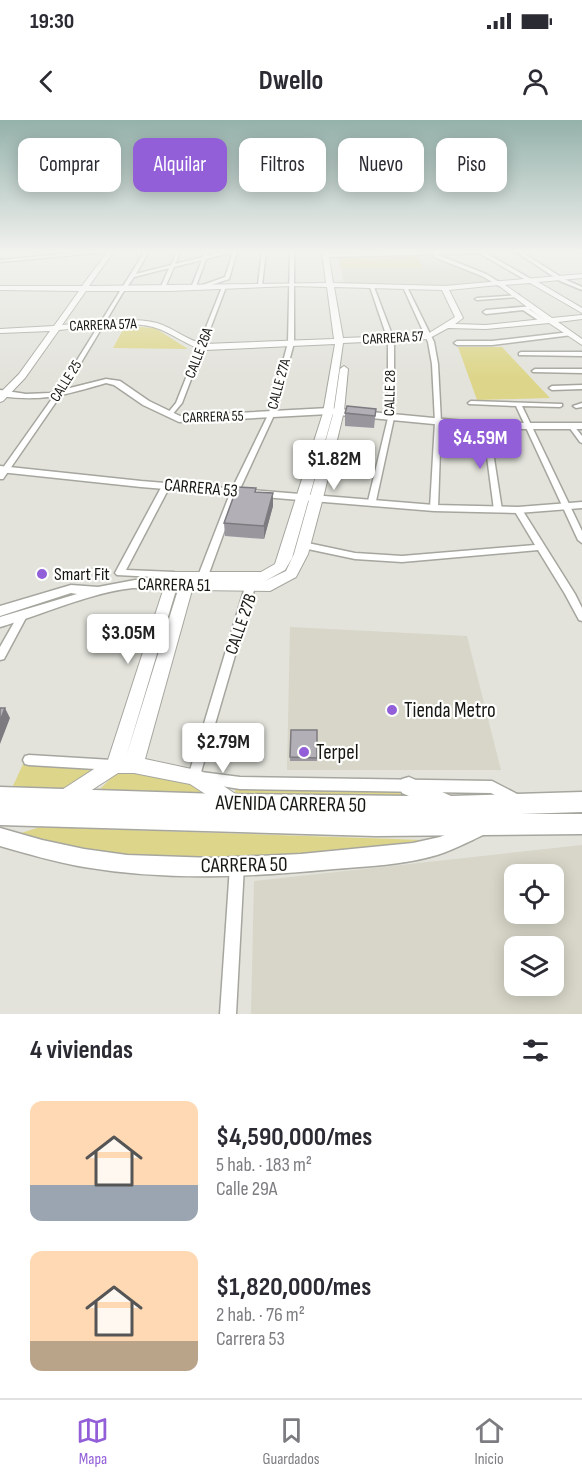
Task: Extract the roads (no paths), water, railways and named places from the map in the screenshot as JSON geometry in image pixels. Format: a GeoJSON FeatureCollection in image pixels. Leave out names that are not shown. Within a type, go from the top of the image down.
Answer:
{"type":"FeatureCollection","features":[{"type":"Feature","properties":{"kind":"main road"},"geometry":{"type":"LineString","coordinates":[[1,394],[46,328],[77,293]]}},
{"type":"Feature","properties":{"kind":"main road"},"geometry":{"type":"LineString","coordinates":[[1,394],[19,380],[78,293]]}},
{"type":"Feature","properties":{"kind":"main road","name":"CALLE 27B"},"geometry":{"type":"LineString","coordinates":[[251,582],[272,573],[285,558],[310,497],[334,411],[343,340],[335,293]]}},
{"type":"Feature","properties":{"kind":"main road"},"geometry":{"type":"LineString","coordinates":[[447,293],[459,316],[448,326]]}},
{"type":"Feature","properties":{"kind":"main road"},"geometry":{"type":"LineString","coordinates":[[512,293],[529,308],[582,343]]}},
{"type":"Feature","properties":{"kind":"main road"},"geometry":{"type":"LineString","coordinates":[[551,293],[582,311]]}},
{"type":"Feature","properties":{"kind":"main road","name":"CARRERA 57"},"geometry":{"type":"LineString","coordinates":[[202,347],[428,337],[448,326],[486,327],[582,317]]}},
{"type":"Feature","properties":{"kind":"main road","name":"CARRERA 57A"},"geometry":{"type":"LineString","coordinates":[[0,331],[102,322],[158,326],[202,347]]}},
{"type":"Feature","properties":{"kind":"main road","name":"CALLE 27B"},"geometry":{"type":"LineString","coordinates":[[251,582],[270,586],[282,581],[296,566],[303,545],[310,497]]}},
{"type":"Feature","properties":{"kind":"main road","name":"CARRERA 51"},"geometry":{"type":"LineString","coordinates":[[185,579],[251,582]]}},
{"type":"Feature","properties":{"kind":"main road","name":"CALLE 27A"},"geometry":{"type":"LineString","coordinates":[[115,765],[185,579]]}},
{"type":"Feature","properties":{"kind":"main road","name":"CALLE 27A"},"geometry":{"type":"LineString","coordinates":[[134,765],[185,579]]}},
{"type":"Feature","properties":{"kind":"main road"},"geometry":{"type":"LineString","coordinates":[[64,799],[115,765],[134,765],[194,777],[233,803]]}},
{"type":"Feature","properties":{"kind":"main road"},"geometry":{"type":"LineString","coordinates":[[409,786],[448,806]]}},
{"type":"Feature","properties":{"kind":"main road","name":"AVENIDA CARRERA 50"},"geometry":{"type":"LineString","coordinates":[[0,797],[448,806],[484,815],[582,824]]}},
{"type":"Feature","properties":{"kind":"main road","name":"AVENIDA CARRERA 50"},"geometry":{"type":"LineString","coordinates":[[0,815],[376,826],[484,815],[526,804],[582,802]]}},
{"type":"Feature","properties":{"kind":"street","name":"CALLE 25"},"geometry":{"type":"LineString","coordinates":[[1,472],[59,394],[121,293]]}},
{"type":"Feature","properties":{"kind":"street","name":"CALLE 26A"},"geometry":{"type":"LineString","coordinates":[[169,415],[179,403],[222,293]]}},
{"type":"Feature","properties":{"kind":"street","name":"CALLE 27A"},"geometry":{"type":"LineString","coordinates":[[185,579],[235,491],[272,413],[291,343],[292,293]]}},
{"type":"Feature","properties":{"kind":"street","name":"CALLE 28"},"geometry":{"type":"LineString","coordinates":[[372,501],[391,418],[391,339],[374,293]]}},
{"type":"Feature","properties":{"kind":"street"},"geometry":{"type":"LineString","coordinates":[[407,293],[428,337],[435,364],[438,422],[434,508]]}},
{"type":"Feature","properties":{"kind":"street"},"geometry":{"type":"LineString","coordinates":[[477,300],[517,296]]}},
{"type":"Feature","properties":{"kind":"street"},"geometry":{"type":"LineString","coordinates":[[486,312],[529,308]]}},
{"type":"Feature","properties":{"kind":"street"},"geometry":{"type":"LineString","coordinates":[[457,343],[492,343],[570,334]]}},
{"type":"Feature","properties":{"kind":"street"},"geometry":{"type":"LineString","coordinates":[[521,354],[582,354]]}},
{"type":"Feature","properties":{"kind":"street"},"geometry":{"type":"LineString","coordinates":[[535,371],[582,371]]}},
{"type":"Feature","properties":{"kind":"street","name":"CARRERA 55"},"geometry":{"type":"LineString","coordinates":[[1,394],[36,397],[59,394],[98,381],[112,381],[169,415],[184,420],[334,411],[486,426],[577,427]]}},
{"type":"Feature","properties":{"kind":"street"},"geometry":{"type":"LineString","coordinates":[[552,388],[582,387]]}},
{"type":"Feature","properties":{"kind":"street"},"geometry":{"type":"LineString","coordinates":[[471,403],[560,405]]}},
{"type":"Feature","properties":{"kind":"street"},"geometry":{"type":"LineString","coordinates":[[518,404],[582,540]]}},
{"type":"Feature","properties":{"kind":"street"},"geometry":{"type":"LineString","coordinates":[[486,426],[498,510]]}},
{"type":"Feature","properties":{"kind":"street"},"geometry":{"type":"LineString","coordinates":[[577,427],[582,441]]}},
{"type":"Feature","properties":{"kind":"street","name":"CARRERA 53"},"geometry":{"type":"LineString","coordinates":[[1,472],[372,501],[434,508],[518,510],[582,505]]}},
{"type":"Feature","properties":{"kind":"street","name":"CARRERA 51"},"geometry":{"type":"LineString","coordinates":[[166,486],[120,573],[185,579]]}},
{"type":"Feature","properties":{"kind":"street"},"geometry":{"type":"LineString","coordinates":[[518,510],[582,618]]}},
{"type":"Feature","properties":{"kind":"street"},"geometry":{"type":"LineString","coordinates":[[303,545],[355,556],[402,560],[541,547]]}},
{"type":"Feature","properties":{"kind":"street","name":"CARRERA 51"},"geometry":{"type":"LineString","coordinates":[[0,622],[98,590],[185,579]]}},
{"type":"Feature","properties":{"kind":"street","name":"CALLE 27B"},"geometry":{"type":"LineString","coordinates":[[194,777],[251,582]]}},
{"type":"Feature","properties":{"kind":"street","name":"CARRERA 51"},"geometry":{"type":"LineString","coordinates":[[0,611],[71,589],[98,590]]}},
{"type":"Feature","properties":{"kind":"street"},"geometry":{"type":"LineString","coordinates":[[0,656],[23,614]]}},
{"type":"Feature","properties":{"kind":"street"},"geometry":{"type":"LineString","coordinates":[[29,760],[115,765]]}},
{"type":"Feature","properties":{"kind":"street"},"geometry":{"type":"LineString","coordinates":[[194,777],[230,783],[492,787],[526,804]]}},
{"type":"Feature","properties":{"kind":"street","name":"CARRERA 50"},"geometry":{"type":"LineString","coordinates":[[0,837],[59,855],[128,864],[237,866],[296,864],[424,850],[447,843],[484,815]]}},
{"type":"Feature","properties":{"kind":"street"},"geometry":{"type":"LineString","coordinates":[[228,1014],[237,866]]}},
{"type":"Feature","properties":{"kind":"place","name":"Smart Fit"},"geometry":{"type":"Point","coordinates":[42,574]}},
{"type":"Feature","properties":{"kind":"place","name":"Tienda Metro"},"geometry":{"type":"Point","coordinates":[392,710]}},
{"type":"Feature","properties":{"kind":"place","name":"Terpel"},"geometry":{"type":"Point","coordinates":[304,752]}}]}
